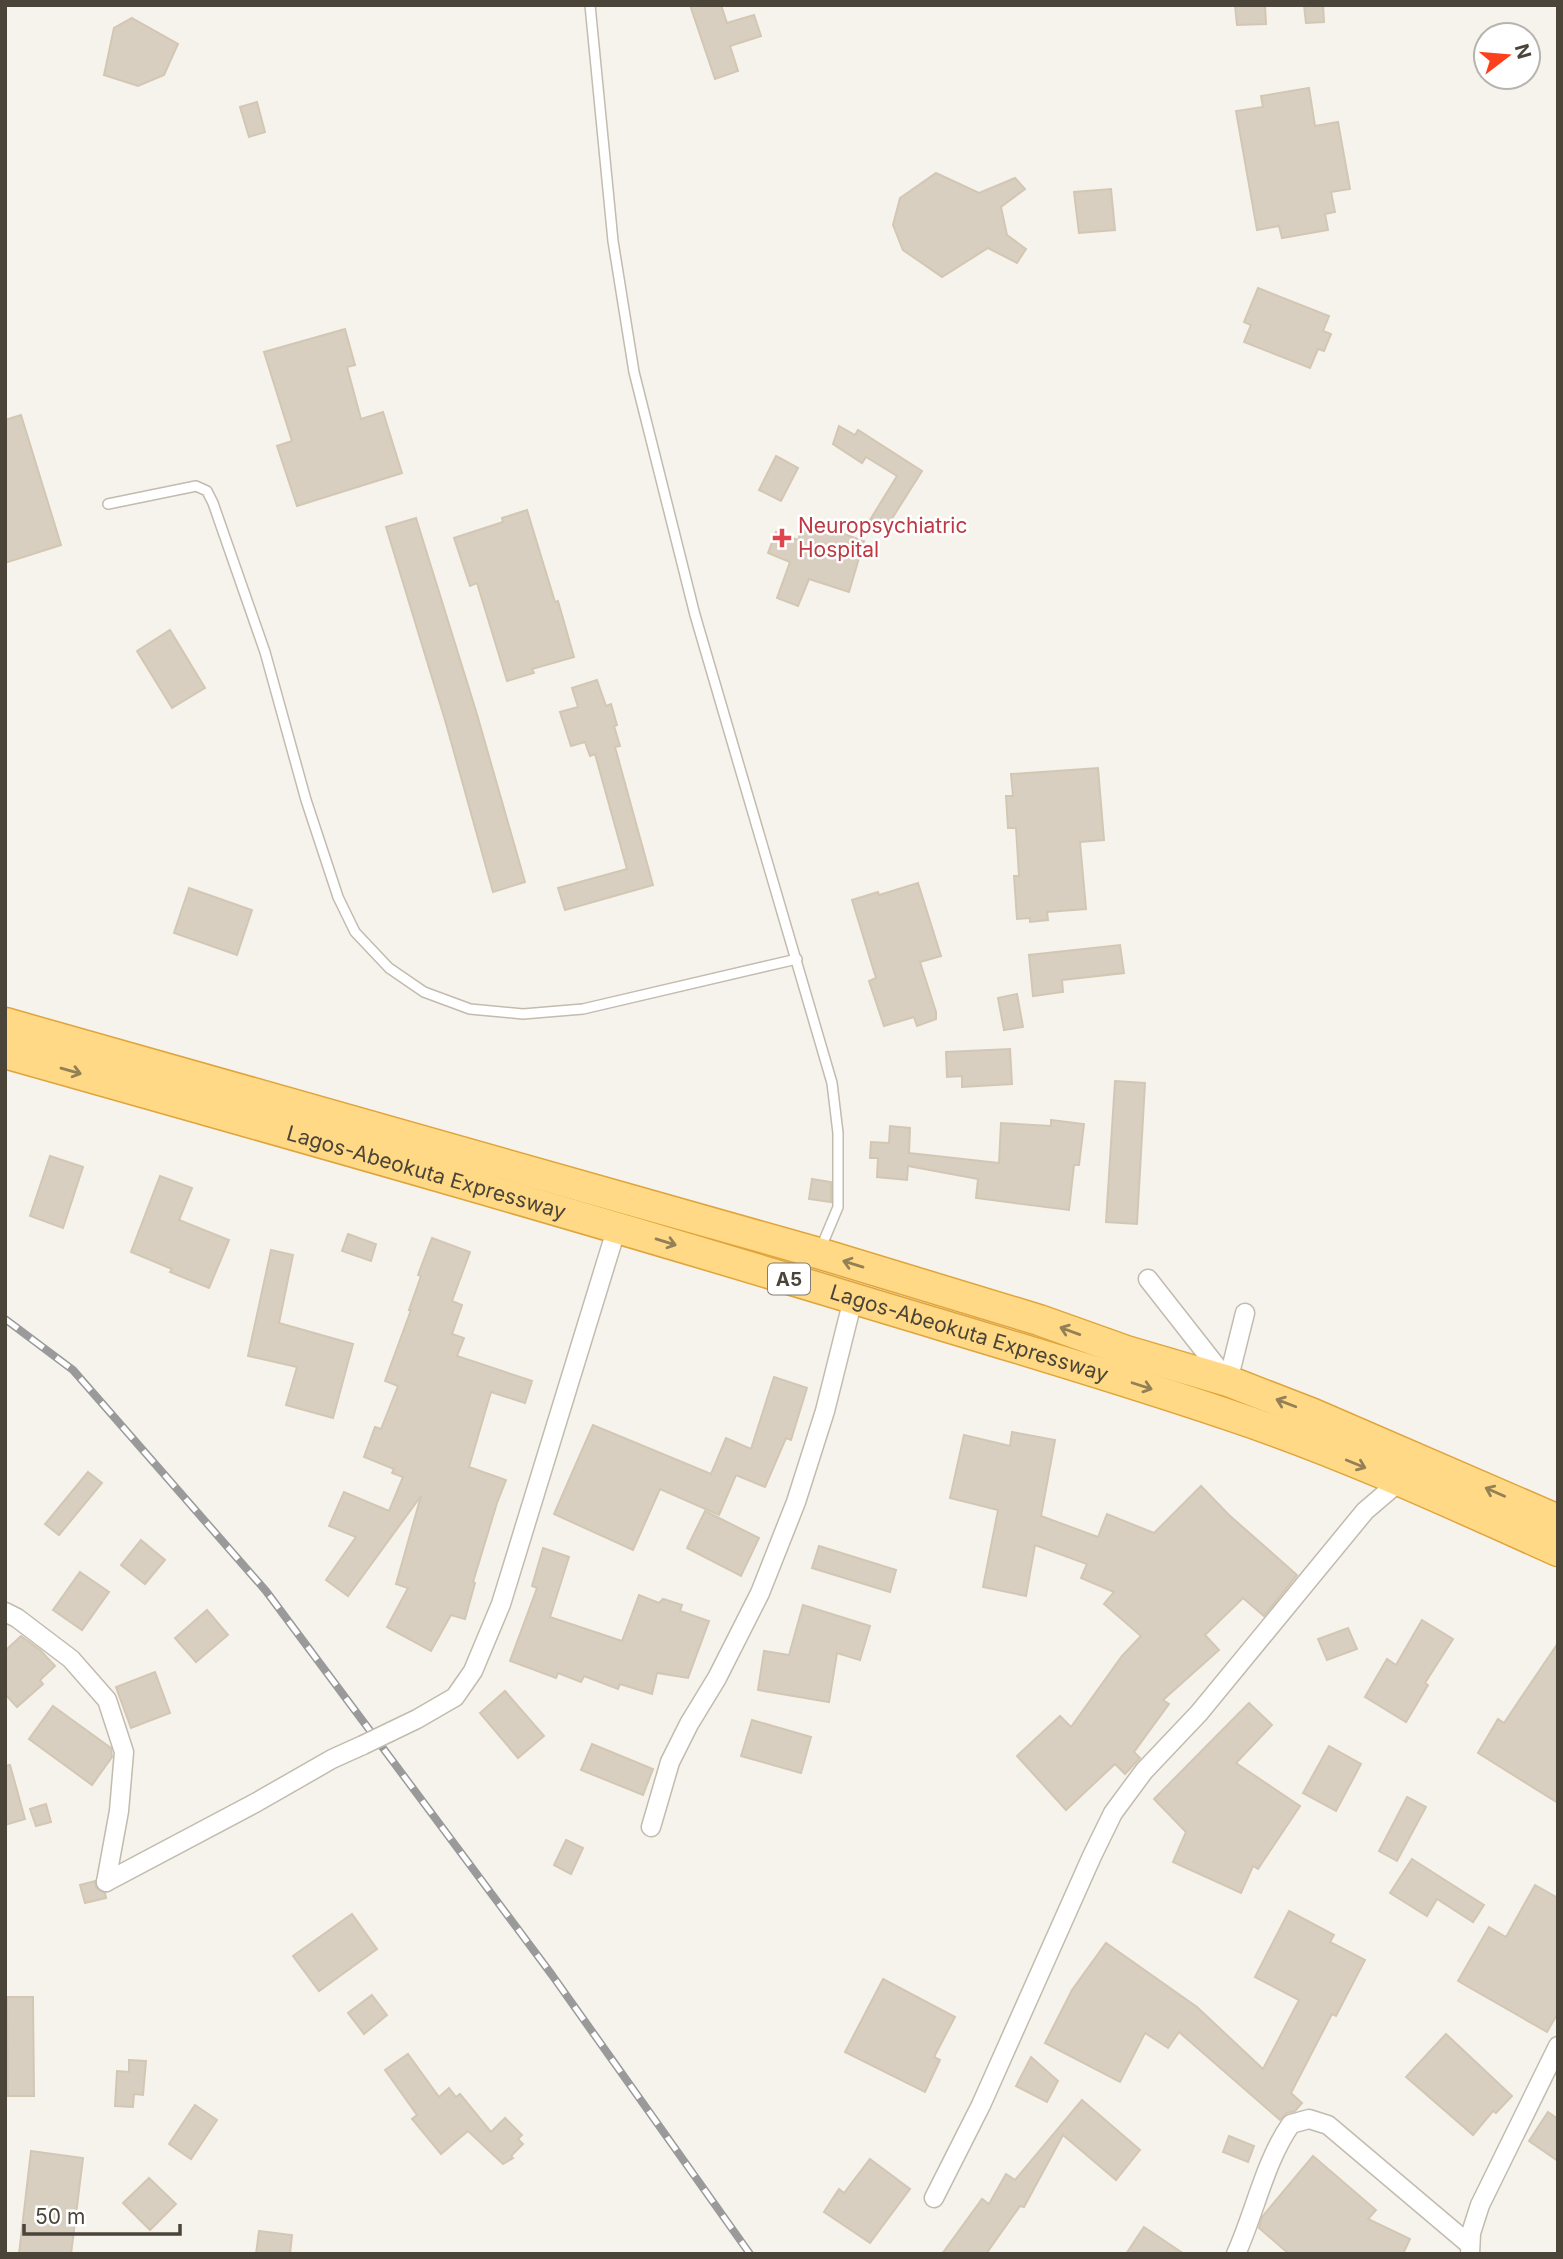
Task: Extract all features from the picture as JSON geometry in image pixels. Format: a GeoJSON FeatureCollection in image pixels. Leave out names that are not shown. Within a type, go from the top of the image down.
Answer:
{"type":"FeatureCollection","features":[{"type":"Feature","properties":{"kind":"highway","name":"Lagos-Abeokuta Expressway"},"geometry":{"type":"LineString","coordinates":[[5,1023],[818,1253],[1039,1320],[1126,1351],[1228,1381],[1398,1449],[1558,1520]]}},
{"type":"Feature","properties":{"kind":"highway","name":"Lagos-Abeokuta Expressway"},"geometry":{"type":"LineString","coordinates":[[5,1053],[622,1228],[1236,1417],[1399,1481],[1558,1551]]}},
{"type":"Feature","properties":{"kind":"street"},"geometry":{"type":"LineString","coordinates":[[5,1612],[71,1659],[107,1700],[124,1752],[119,1811],[106,1882],[332,1759],[417,1719],[455,1697],[473,1671],[501,1604],[613,1240],[622,1228]]}},
{"type":"Feature","properties":{"kind":"street"},"geometry":{"type":"LineString","coordinates":[[1148,1279],[1228,1381]]}},
{"type":"Feature","properties":{"kind":"street"},"geometry":{"type":"LineString","coordinates":[[651,1827],[670,1762],[760,1593],[796,1502],[825,1410],[853,1298]]}},
{"type":"Feature","properties":{"kind":"street"},"geometry":{"type":"LineString","coordinates":[[1228,1381],[1245,1313]]}},
{"type":"Feature","properties":{"kind":"street"},"geometry":{"type":"LineString","coordinates":[[934,2199],[981,2105],[1113,1813],[1144,1771],[1199,1713],[1365,1511],[1399,1481]]}},
{"type":"Feature","properties":{"kind":"street"},"geometry":{"type":"LineString","coordinates":[[1470,2249],[1471,2233],[1480,2205],[1558,2046]]}},
{"type":"Feature","properties":{"kind":"street"},"geometry":{"type":"LineString","coordinates":[[1236,2254],[1279,2141],[1291,2124],[1309,2119],[1328,2125],[1470,2249]]}},
{"type":"Feature","properties":{"kind":"lane"},"geometry":{"type":"LineString","coordinates":[[590,5],[613,241],[634,372],[695,615],[832,1083],[838,1133],[838,1207],[818,1253]]}},
{"type":"Feature","properties":{"kind":"lane"},"geometry":{"type":"LineString","coordinates":[[108,503],[196,486],[207,491],[265,652],[306,800],[338,897],[355,932],[389,968],[424,992],[470,1009],[523,1014],[583,1009],[797,958]]}},
{"type":"Feature","properties":{"kind":"building"},"geometry":{"type":"Polygon","coordinates":[[[690,5],[721,5],[727,23],[754,15],[761,36],[730,46],[738,71],[715,79],[690,5]]]}},
{"type":"Feature","properties":{"kind":"building"},"geometry":{"type":"Polygon","coordinates":[[[1235,5],[1265,5],[1266,24],[1237,25],[1235,5]]]}},
{"type":"Feature","properties":{"kind":"building"},"geometry":{"type":"Polygon","coordinates":[[[1304,5],[1323,5],[1324,22],[1306,23],[1304,5]]]}},
{"type":"Feature","properties":{"kind":"building"},"geometry":{"type":"Polygon","coordinates":[[[132,18],[178,44],[164,75],[138,86],[104,75],[114,28],[132,18]]]}},
{"type":"Feature","properties":{"kind":"building"},"geometry":{"type":"Polygon","coordinates":[[[1309,88],[1315,126],[1338,122],[1350,189],[1331,192],[1335,212],[1325,214],[1328,230],[1282,238],[1279,226],[1257,230],[1236,111],[1263,107],[1261,96],[1309,88]]]}},
{"type":"Feature","properties":{"kind":"building"},"geometry":{"type":"Polygon","coordinates":[[[257,102],[265,132],[249,137],[240,107],[257,102]]]}},
{"type":"Feature","properties":{"kind":"building"},"geometry":{"type":"Polygon","coordinates":[[[936,173],[979,193],[1015,178],[1025,189],[1001,207],[1007,235],[1026,249],[1017,263],[988,248],[942,277],[903,250],[893,225],[900,198],[936,173]]]}},
{"type":"Feature","properties":{"kind":"building"},"geometry":{"type":"Polygon","coordinates":[[[1111,189],[1115,230],[1079,233],[1074,192],[1111,189]]]}},
{"type":"Feature","properties":{"kind":"building"},"geometry":{"type":"Polygon","coordinates":[[[1258,288],[1329,316],[1323,331],[1331,334],[1324,351],[1318,349],[1310,368],[1244,342],[1251,325],[1244,322],[1258,288]]]}},
{"type":"Feature","properties":{"kind":"building"},"geometry":{"type":"Polygon","coordinates":[[[345,329],[355,365],[347,367],[361,419],[383,412],[402,473],[297,506],[277,446],[292,441],[264,352],[345,329]]]}},
{"type":"Feature","properties":{"kind":"building"},"geometry":{"type":"Polygon","coordinates":[[[21,415],[61,545],[5,563],[5,420],[21,415]]]}},
{"type":"Feature","properties":{"kind":"building"},"geometry":{"type":"Polygon","coordinates":[[[839,426],[855,435],[858,430],[922,471],[886,528],[870,520],[897,476],[866,457],[862,463],[833,444],[839,426]]]}},
{"type":"Feature","properties":{"kind":"building"},"geometry":{"type":"Polygon","coordinates":[[[776,456],[798,468],[781,501],[759,490],[776,456]]]}},
{"type":"Feature","properties":{"kind":"building"},"geometry":{"type":"Polygon","coordinates":[[[527,510],[574,657],[532,669],[534,673],[507,681],[477,583],[470,586],[454,538],[503,522],[502,518],[527,510]]]}},
{"type":"Feature","properties":{"kind":"building"},"geometry":{"type":"Polygon","coordinates":[[[416,518],[476,711],[525,882],[493,892],[445,720],[386,527],[416,518]]]}},
{"type":"Feature","properties":{"kind":"building"},"geometry":{"type":"Polygon","coordinates":[[[805,520],[864,541],[849,592],[809,579],[798,606],[777,598],[790,562],[768,553],[776,532],[798,540],[805,520]]]}},
{"type":"Feature","properties":{"kind":"building"},"geometry":{"type":"Polygon","coordinates":[[[170,630],[205,688],[172,708],[137,651],[170,630]]]}},
{"type":"Feature","properties":{"kind":"building"},"geometry":{"type":"Polygon","coordinates":[[[597,680],[606,706],[611,704],[617,725],[614,726],[620,746],[615,747],[653,885],[565,910],[558,888],[627,869],[595,754],[590,756],[585,742],[571,746],[560,712],[578,707],[572,688],[597,680]]]}},
{"type":"Feature","properties":{"kind":"building"},"geometry":{"type":"Polygon","coordinates":[[[1098,768],[1104,840],[1080,842],[1086,909],[1047,912],[1048,920],[1030,922],[1030,918],[1017,919],[1014,876],[1019,876],[1016,828],[1008,828],[1006,796],[1013,796],[1011,774],[1098,768]]]}},
{"type":"Feature","properties":{"kind":"building"},"geometry":{"type":"Polygon","coordinates":[[[918,883],[941,956],[920,962],[936,1019],[917,1026],[914,1017],[884,1026],[869,981],[876,978],[852,900],[918,883]]]}},
{"type":"Feature","properties":{"kind":"building"},"geometry":{"type":"Polygon","coordinates":[[[189,888],[252,910],[237,955],[174,933],[189,888]]]}},
{"type":"Feature","properties":{"kind":"building"},"geometry":{"type":"Polygon","coordinates":[[[1120,945],[1124,973],[1062,980],[1063,992],[1033,996],[1029,955],[1120,945]]]}},
{"type":"Feature","properties":{"kind":"building"},"geometry":{"type":"Polygon","coordinates":[[[1017,994],[1023,1027],[1004,1030],[998,998],[1017,994]]]}},
{"type":"Feature","properties":{"kind":"building"},"geometry":{"type":"Polygon","coordinates":[[[1010,1049],[1012,1084],[962,1087],[962,1076],[947,1077],[946,1052],[1010,1049]]]}},
{"type":"Feature","properties":{"kind":"building"},"geometry":{"type":"Polygon","coordinates":[[[1115,1081],[1145,1083],[1137,1224],[1106,1222],[1115,1081]]]}},
{"type":"Feature","properties":{"kind":"building"},"geometry":{"type":"Polygon","coordinates":[[[1051,1120],[1084,1124],[1079,1165],[1074,1165],[1069,1210],[976,1198],[978,1179],[908,1166],[907,1180],[877,1177],[878,1158],[870,1158],[871,1142],[889,1143],[890,1126],[910,1128],[909,1153],[999,1163],[1001,1123],[1051,1126],[1051,1120]]]}},
{"type":"Feature","properties":{"kind":"building"},"geometry":{"type":"Polygon","coordinates":[[[50,1156],[83,1167],[63,1228],[30,1216],[50,1156]]]}},
{"type":"Feature","properties":{"kind":"building"},"geometry":{"type":"Polygon","coordinates":[[[160,1176],[192,1188],[179,1220],[229,1240],[209,1288],[131,1252],[160,1176]]]}},
{"type":"Feature","properties":{"kind":"building"},"geometry":{"type":"Polygon","coordinates":[[[812,1179],[831,1182],[831,1202],[809,1199],[812,1179]]]}},
{"type":"Feature","properties":{"kind":"building"},"geometry":{"type":"Polygon","coordinates":[[[348,1234],[376,1244],[371,1261],[342,1251],[348,1234]]]}},
{"type":"Feature","properties":{"kind":"building"},"geometry":{"type":"Polygon","coordinates":[[[432,1238],[470,1252],[452,1301],[462,1305],[452,1334],[464,1338],[457,1356],[532,1381],[525,1403],[491,1392],[469,1467],[506,1480],[473,1582],[475,1583],[465,1619],[451,1615],[431,1651],[387,1627],[408,1588],[396,1584],[421,1496],[348,1596],[326,1580],[356,1537],[329,1526],[344,1492],[389,1511],[403,1477],[392,1473],[394,1469],[364,1457],[375,1427],[381,1429],[398,1386],[385,1381],[411,1310],[421,1276],[418,1275],[432,1238]]]}},
{"type":"Feature","properties":{"kind":"building"},"geometry":{"type":"Polygon","coordinates":[[[271,1250],[293,1255],[279,1323],[353,1344],[333,1418],[286,1405],[297,1367],[248,1356],[271,1250]]]}},
{"type":"Feature","properties":{"kind":"building"},"geometry":{"type":"Polygon","coordinates":[[[774,1377],[807,1388],[791,1440],[786,1438],[765,1487],[736,1475],[719,1515],[660,1489],[633,1550],[554,1514],[593,1425],[711,1474],[726,1438],[751,1449],[774,1377]]]}},
{"type":"Feature","properties":{"kind":"building"},"geometry":{"type":"Polygon","coordinates":[[[1012,1432],[1055,1440],[1041,1516],[1098,1537],[1107,1514],[1154,1533],[1201,1486],[1229,1515],[1297,1575],[1264,1616],[1243,1598],[1205,1635],[1219,1650],[1163,1700],[1169,1704],[1134,1752],[1140,1758],[1125,1774],[1115,1764],[1066,1810],[1017,1756],[1060,1716],[1071,1727],[1122,1656],[1141,1636],[1104,1604],[1114,1592],[1081,1578],[1087,1564],[1035,1545],[1026,1596],[983,1587],[998,1510],[950,1498],[964,1435],[1010,1446],[1012,1432]]]}},
{"type":"Feature","properties":{"kind":"building"},"geometry":{"type":"Polygon","coordinates":[[[88,1472],[102,1483],[59,1535],[45,1524],[88,1472]]]}},
{"type":"Feature","properties":{"kind":"building"},"geometry":{"type":"Polygon","coordinates":[[[705,1511],[759,1538],[741,1576],[687,1548],[705,1511]]]}},
{"type":"Feature","properties":{"kind":"building"},"geometry":{"type":"Polygon","coordinates":[[[141,1540],[165,1560],[145,1584],[121,1565],[141,1540]]]}},
{"type":"Feature","properties":{"kind":"building"},"geometry":{"type":"Polygon","coordinates":[[[819,1546],[896,1570],[890,1592],[812,1568],[819,1546]]]}},
{"type":"Feature","properties":{"kind":"building"},"geometry":{"type":"Polygon","coordinates":[[[543,1548],[569,1557],[550,1617],[622,1641],[639,1595],[659,1603],[663,1599],[682,1605],[680,1611],[709,1621],[688,1678],[657,1673],[652,1694],[620,1684],[618,1689],[584,1676],[581,1682],[558,1673],[556,1678],[510,1661],[537,1588],[532,1586],[543,1548]]]}},
{"type":"Feature","properties":{"kind":"building"},"geometry":{"type":"Polygon","coordinates":[[[80,1572],[109,1592],[82,1630],[53,1610],[80,1572]]]}},
{"type":"Feature","properties":{"kind":"building"},"geometry":{"type":"Polygon","coordinates":[[[803,1605],[870,1626],[860,1660],[837,1653],[829,1702],[758,1690],[764,1651],[789,1655],[803,1605]]]}},
{"type":"Feature","properties":{"kind":"building"},"geometry":{"type":"Polygon","coordinates":[[[207,1610],[228,1635],[196,1662],[175,1638],[207,1610]]]}},
{"type":"Feature","properties":{"kind":"building"},"geometry":{"type":"Polygon","coordinates":[[[1422,1620],[1453,1639],[1425,1683],[1428,1685],[1406,1722],[1365,1697],[1387,1659],[1396,1665],[1422,1620]]]}},
{"type":"Feature","properties":{"kind":"building"},"geometry":{"type":"Polygon","coordinates":[[[1348,1628],[1357,1649],[1327,1660],[1318,1639],[1348,1628]]]}},
{"type":"Feature","properties":{"kind":"building"},"geometry":{"type":"Polygon","coordinates":[[[21,1636],[55,1666],[40,1680],[43,1684],[17,1707],[5,1694],[5,1651],[21,1636]]]}},
{"type":"Feature","properties":{"kind":"building"},"geometry":{"type":"Polygon","coordinates":[[[1558,1643],[1558,1803],[1478,1753],[1498,1719],[1504,1723],[1558,1643]]]}},
{"type":"Feature","properties":{"kind":"building"},"geometry":{"type":"Polygon","coordinates":[[[155,1672],[170,1713],[131,1728],[116,1687],[155,1672]]]}},
{"type":"Feature","properties":{"kind":"building"},"geometry":{"type":"Polygon","coordinates":[[[505,1691],[544,1736],[518,1758],[480,1713],[505,1691]]]}},
{"type":"Feature","properties":{"kind":"building"},"geometry":{"type":"Polygon","coordinates":[[[1249,1703],[1272,1725],[1236,1763],[1300,1806],[1258,1869],[1253,1866],[1241,1893],[1173,1862],[1186,1832],[1154,1799],[1249,1703]]]}},
{"type":"Feature","properties":{"kind":"building"},"geometry":{"type":"Polygon","coordinates":[[[53,1706],[111,1748],[112,1757],[92,1785],[29,1739],[53,1706]]]}},
{"type":"Feature","properties":{"kind":"building"},"geometry":{"type":"Polygon","coordinates":[[[752,1720],[811,1737],[801,1773],[741,1756],[752,1720]]]}},
{"type":"Feature","properties":{"kind":"building"},"geometry":{"type":"Polygon","coordinates":[[[592,1744],[653,1769],[643,1795],[581,1770],[592,1744]]]}},
{"type":"Feature","properties":{"kind":"building"},"geometry":{"type":"Polygon","coordinates":[[[1329,1746],[1361,1764],[1336,1811],[1303,1793],[1329,1746]]]}},
{"type":"Feature","properties":{"kind":"building"},"geometry":{"type":"Polygon","coordinates":[[[10,1765],[25,1819],[5,1825],[5,1766],[10,1765]]]}},
{"type":"Feature","properties":{"kind":"building"},"geometry":{"type":"Polygon","coordinates":[[[1407,1797],[1426,1807],[1397,1861],[1379,1851],[1407,1797]]]}},
{"type":"Feature","properties":{"kind":"building"},"geometry":{"type":"Polygon","coordinates":[[[46,1804],[51,1822],[36,1826],[30,1809],[46,1804]]]}},
{"type":"Feature","properties":{"kind":"building"},"geometry":{"type":"Polygon","coordinates":[[[566,1840],[583,1848],[571,1874],[554,1865],[566,1840]]]}},
{"type":"Feature","properties":{"kind":"building"},"geometry":{"type":"Polygon","coordinates":[[[1412,1859],[1484,1905],[1473,1922],[1437,1899],[1427,1916],[1390,1893],[1412,1859]]]}},
{"type":"Feature","properties":{"kind":"building"},"geometry":{"type":"Polygon","coordinates":[[[95,1881],[96,1888],[105,1893],[106,1898],[85,1903],[80,1885],[95,1881]]]}},
{"type":"Feature","properties":{"kind":"building"},"geometry":{"type":"Polygon","coordinates":[[[1535,1885],[1558,1898],[1558,2013],[1547,2032],[1458,1981],[1489,1927],[1506,1937],[1535,1885]]]}},
{"type":"Feature","properties":{"kind":"building"},"geometry":{"type":"Polygon","coordinates":[[[1289,1911],[1334,1935],[1330,1942],[1365,1960],[1336,2016],[1332,2014],[1291,2093],[1302,2103],[1280,2120],[1179,2032],[1168,2048],[1145,2033],[1120,2082],[1045,2043],[1072,1990],[1106,1943],[1197,2007],[1263,2069],[1299,2000],[1255,1977],[1289,1911]]]}},
{"type":"Feature","properties":{"kind":"building"},"geometry":{"type":"Polygon","coordinates":[[[352,1914],[377,1949],[319,1991],[293,1956],[352,1914]]]}},
{"type":"Feature","properties":{"kind":"building"},"geometry":{"type":"Polygon","coordinates":[[[883,1979],[955,2017],[934,2057],[940,2060],[925,2092],[845,2052],[883,1979]]]}},
{"type":"Feature","properties":{"kind":"building"},"geometry":{"type":"Polygon","coordinates":[[[372,1995],[387,2015],[364,2034],[348,2013],[372,1995]]]}},
{"type":"Feature","properties":{"kind":"building"},"geometry":{"type":"Polygon","coordinates":[[[7,1997],[33,1997],[34,2096],[8,2096],[7,1997]]]}},
{"type":"Feature","properties":{"kind":"building"},"geometry":{"type":"Polygon","coordinates":[[[1446,2034],[1512,2096],[1496,2113],[1493,2111],[1473,2135],[1406,2077],[1446,2034]]]}},
{"type":"Feature","properties":{"kind":"building"},"geometry":{"type":"Polygon","coordinates":[[[408,2054],[439,2097],[449,2088],[456,2097],[460,2094],[491,2132],[505,2118],[522,2135],[518,2139],[523,2144],[511,2156],[513,2158],[503,2164],[468,2131],[441,2154],[412,2119],[417,2115],[385,2070],[408,2054]]]}},
{"type":"Feature","properties":{"kind":"building"},"geometry":{"type":"Polygon","coordinates":[[[1031,2057],[1058,2081],[1047,2102],[1016,2086],[1031,2057]]]}},
{"type":"Feature","properties":{"kind":"building"},"geometry":{"type":"Polygon","coordinates":[[[129,2060],[146,2061],[143,2095],[134,2094],[133,2107],[115,2106],[117,2071],[129,2072],[129,2060]]]}},
{"type":"Feature","properties":{"kind":"building"},"geometry":{"type":"Polygon","coordinates":[[[1082,2100],[1140,2150],[1116,2180],[1063,2135],[1024,2207],[1020,2206],[986,2254],[942,2254],[982,2199],[989,2204],[1006,2174],[1015,2180],[1082,2100]]]}},
{"type":"Feature","properties":{"kind":"building"},"geometry":{"type":"Polygon","coordinates":[[[195,2105],[217,2120],[191,2159],[169,2144],[195,2105]]]}},
{"type":"Feature","properties":{"kind":"building"},"geometry":{"type":"Polygon","coordinates":[[[1548,2112],[1558,2119],[1558,2161],[1529,2141],[1548,2112]]]}},
{"type":"Feature","properties":{"kind":"building"},"geometry":{"type":"Polygon","coordinates":[[[1229,2136],[1254,2146],[1248,2162],[1223,2152],[1229,2136]]]}},
{"type":"Feature","properties":{"kind":"building"},"geometry":{"type":"Polygon","coordinates":[[[31,2151],[83,2158],[71,2254],[19,2254],[31,2151]]]}},
{"type":"Feature","properties":{"kind":"building"},"geometry":{"type":"Polygon","coordinates":[[[1313,2156],[1376,2210],[1368,2219],[1410,2239],[1403,2254],[1289,2254],[1259,2228],[1262,2217],[1313,2156]]]}},
{"type":"Feature","properties":{"kind":"building"},"geometry":{"type":"Polygon","coordinates":[[[870,2159],[910,2189],[870,2243],[824,2212],[839,2189],[844,2193],[870,2159]]]}},
{"type":"Feature","properties":{"kind":"building"},"geometry":{"type":"Polygon","coordinates":[[[149,2178],[176,2204],[150,2230],[123,2203],[149,2178]]]}},
{"type":"Feature","properties":{"kind":"building"},"geometry":{"type":"Polygon","coordinates":[[[1144,2227],[1184,2254],[1126,2254],[1144,2227]]]}},
{"type":"Feature","properties":{"kind":"building"},"geometry":{"type":"Polygon","coordinates":[[[259,2231],[292,2235],[290,2254],[256,2254],[259,2231]]]}},
{"type":"Feature","properties":{"kind":"railway"},"geometry":{"type":"LineString","coordinates":[[5,1319],[73,1370],[266,1591],[552,1975],[750,2254]]}},
{"type":"Feature","properties":{"kind":"place","name":"Neuropsychiatric Hospital"},"geometry":{"type":"Point","coordinates":[782,538]}}]}
